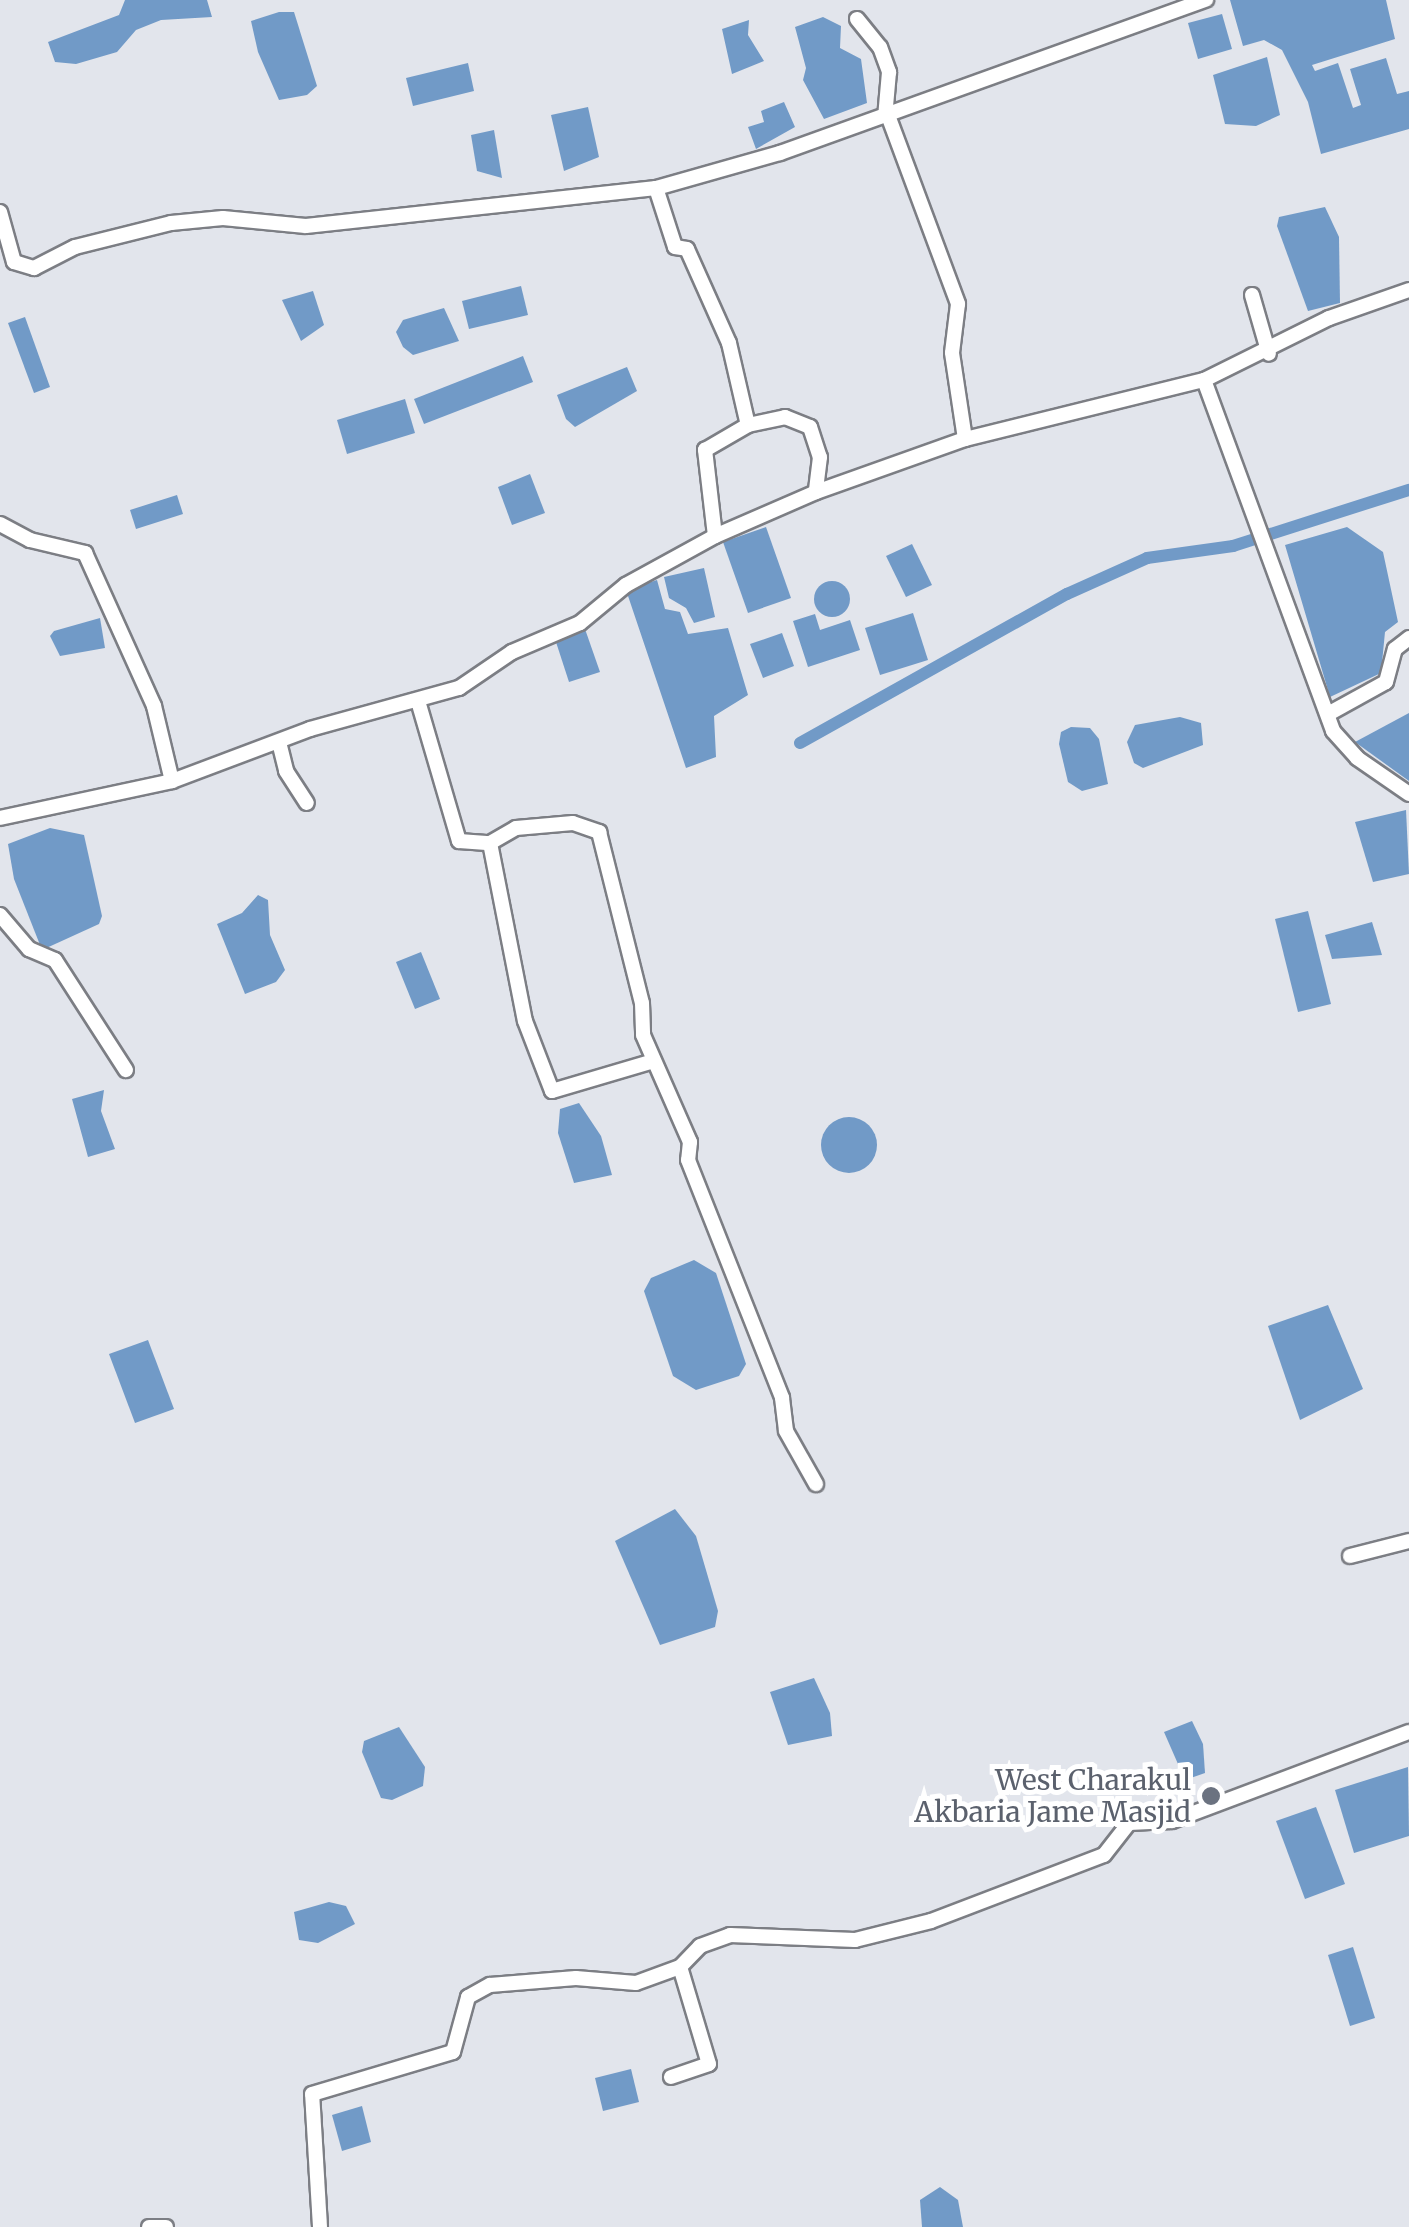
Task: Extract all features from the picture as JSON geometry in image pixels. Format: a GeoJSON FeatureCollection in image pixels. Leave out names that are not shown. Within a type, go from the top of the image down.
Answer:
{"type":"FeatureCollection","features":[{"type":"Feature","properties":{"kind":"street"},"geometry":{"type":"LineString","coordinates":[[0,212],[14,262],[34,268],[75,247],[170,223],[223,218],[306,226],[656,188],[780,153],[886,110],[1206,0]]}},
{"type":"Feature","properties":{"kind":"street"},"geometry":{"type":"LineString","coordinates":[[857,19],[880,46],[889,72],[886,110],[958,304],[952,353],[964,439]]}},
{"type":"Feature","properties":{"kind":"street"},"geometry":{"type":"LineString","coordinates":[[656,188],[675,247],[687,249],[730,343],[748,425]]}},
{"type":"Feature","properties":{"kind":"street"},"geometry":{"type":"LineString","coordinates":[[0,818],[172,781],[278,742],[459,688],[512,652],[580,623],[626,584],[715,536],[816,492],[964,439],[1204,380],[1269,354],[1329,318],[1409,290]]}},
{"type":"Feature","properties":{"kind":"street"},"geometry":{"type":"LineString","coordinates":[[1252,295],[1269,354]]}},
{"type":"Feature","properties":{"kind":"street"},"geometry":{"type":"LineString","coordinates":[[1204,380],[1333,731],[1358,758],[1409,794]]}},
{"type":"Feature","properties":{"kind":"street"},"geometry":{"type":"LineString","coordinates":[[715,536],[705,450],[748,425],[785,417],[810,426],[820,457],[816,492]]}},
{"type":"Feature","properties":{"kind":"street"},"geometry":{"type":"LineString","coordinates":[[0,524],[30,540],[85,553],[154,706],[172,781]]}},
{"type":"Feature","properties":{"kind":"street"},"geometry":{"type":"LineString","coordinates":[[1328,714],[1386,682],[1396,649],[1409,638]]}},
{"type":"Feature","properties":{"kind":"street"},"geometry":{"type":"LineString","coordinates":[[418,701],[458,841],[490,844],[516,828],[573,823],[599,832],[654,1061],[782,1398],[786,1431],[816,1484]]}},
{"type":"Feature","properties":{"kind":"street"},"geometry":{"type":"LineString","coordinates":[[278,742],[286,771],[308,803]]}},
{"type":"Feature","properties":{"kind":"street"},"geometry":{"type":"LineString","coordinates":[[490,844],[525,1021],[552,1092],[654,1061]]}},
{"type":"Feature","properties":{"kind":"street"},"geometry":{"type":"LineString","coordinates":[[0,914],[29,949],[55,960],[126,1070]]}},
{"type":"Feature","properties":{"kind":"street"},"geometry":{"type":"LineString","coordinates":[[1350,1556],[1409,1541]]}},
{"type":"Feature","properties":{"kind":"street"},"geometry":{"type":"LineString","coordinates":[[320,2227],[312,2094],[453,2052],[468,1997],[490,1985],[576,1978],[636,1983],[680,1967],[700,1946],[730,1935],[855,1940],[931,1921],[1104,1854],[1129,1823],[1172,1821],[1409,1732]]}},
{"type":"Feature","properties":{"kind":"street"},"geometry":{"type":"LineString","coordinates":[[671,2077],[709,2064],[680,1967]]}},
{"type":"Feature","properties":{"kind":"street"},"geometry":{"type":"LineString","coordinates":[[149,2227],[166,2227]]}},
{"type":"Feature","properties":{"kind":"water"},"geometry":{"type":"Polygon","coordinates":[[[125,0],[207,0],[212,17],[161,20],[136,30],[117,52],[76,64],[55,62],[48,42],[119,15],[125,0]]]}},
{"type":"Feature","properties":{"kind":"water"},"geometry":{"type":"Polygon","coordinates":[[[1230,0],[1386,0],[1395,39],[1312,65],[1315,71],[1338,63],[1353,108],[1361,105],[1350,69],[1386,58],[1397,94],[1409,91],[1409,129],[1321,154],[1308,102],[1282,50],[1264,40],[1243,46],[1230,0]]]}},
{"type":"Feature","properties":{"kind":"water"},"geometry":{"type":"Polygon","coordinates":[[[279,12],[294,12],[317,86],[307,95],[279,100],[258,52],[251,21],[279,12]]]}},
{"type":"Feature","properties":{"kind":"water"},"geometry":{"type":"Polygon","coordinates":[[[1222,14],[1232,49],[1198,59],[1188,23],[1222,14]]]}},
{"type":"Feature","properties":{"kind":"water"},"geometry":{"type":"Polygon","coordinates":[[[823,17],[841,26],[840,48],[861,59],[867,103],[824,119],[803,80],[806,68],[795,27],[823,17]]]}},
{"type":"Feature","properties":{"kind":"water"},"geometry":{"type":"Polygon","coordinates":[[[749,20],[748,35],[764,61],[732,74],[722,29],[749,20]]]}},
{"type":"Feature","properties":{"kind":"water"},"geometry":{"type":"Polygon","coordinates":[[[1267,57],[1280,115],[1256,126],[1225,124],[1213,75],[1267,57]]]}},
{"type":"Feature","properties":{"kind":"water"},"geometry":{"type":"Polygon","coordinates":[[[468,63],[474,91],[413,106],[406,78],[468,63]]]}},
{"type":"Feature","properties":{"kind":"water"},"geometry":{"type":"Polygon","coordinates":[[[784,102],[795,127],[756,149],[748,127],[764,122],[761,111],[784,102]]]}},
{"type":"Feature","properties":{"kind":"water"},"geometry":{"type":"Polygon","coordinates":[[[588,107],[599,157],[564,171],[551,115],[588,107]]]}},
{"type":"Feature","properties":{"kind":"water"},"geometry":{"type":"Polygon","coordinates":[[[494,130],[502,178],[477,171],[471,135],[494,130]]]}},
{"type":"Feature","properties":{"kind":"water"},"geometry":{"type":"Polygon","coordinates":[[[1325,207],[1339,237],[1340,303],[1308,311],[1277,226],[1279,217],[1325,207]]]}},
{"type":"Feature","properties":{"kind":"water"},"geometry":{"type":"Polygon","coordinates":[[[521,286],[528,315],[469,329],[462,301],[521,286]]]}},
{"type":"Feature","properties":{"kind":"water"},"geometry":{"type":"Polygon","coordinates":[[[313,291],[324,325],[301,341],[282,300],[313,291]]]}},
{"type":"Feature","properties":{"kind":"water"},"geometry":{"type":"Polygon","coordinates":[[[444,308],[459,341],[413,355],[403,347],[396,332],[403,320],[444,308]]]}},
{"type":"Feature","properties":{"kind":"water"},"geometry":{"type":"Polygon","coordinates":[[[25,317],[50,387],[34,393],[8,323],[25,317]]]}},
{"type":"Feature","properties":{"kind":"water"},"geometry":{"type":"Polygon","coordinates":[[[523,356],[533,382],[424,424],[414,399],[523,356]]]}},
{"type":"Feature","properties":{"kind":"water"},"geometry":{"type":"Polygon","coordinates":[[[627,367],[637,391],[575,427],[566,419],[557,395],[627,367]]]}},
{"type":"Feature","properties":{"kind":"water"},"geometry":{"type":"Polygon","coordinates":[[[405,399],[415,433],[347,454],[337,420],[405,399]]]}},
{"type":"Feature","properties":{"kind":"water"},"geometry":{"type":"Polygon","coordinates":[[[530,474],[545,513],[512,525],[498,487],[530,474]]]}},
{"type":"Feature","properties":{"kind":"water"},"geometry":{"type":"Polygon","coordinates":[[[177,495],[183,514],[136,529],[130,510],[177,495]]]}},
{"type":"Feature","properties":{"kind":"water"},"geometry":{"type":"Polygon","coordinates":[[[766,527],[791,598],[748,613],[723,542],[766,527]]]}},
{"type":"Feature","properties":{"kind":"water"},"geometry":{"type":"Polygon","coordinates":[[[1347,527],[1383,552],[1398,622],[1385,632],[1381,673],[1330,697],[1285,545],[1347,527]]]}},
{"type":"Feature","properties":{"kind":"water"},"geometry":{"type":"Polygon","coordinates":[[[912,544],[932,585],[906,597],[886,556],[912,544]]]}},
{"type":"Feature","properties":{"kind":"water"},"geometry":{"type":"Polygon","coordinates":[[[704,568],[715,617],[694,623],[686,608],[669,598],[664,577],[704,568]]]}},
{"type":"Feature","properties":{"kind":"water"},"geometry":{"type":"Polygon","coordinates":[[[657,580],[665,609],[680,612],[688,634],[728,628],[748,695],[714,716],[716,757],[686,768],[626,590],[657,580]]]}},
{"type":"Feature","properties":{"kind":"water"},"geometry":{"type":"Polygon","coordinates":[[[832,581],[845,586],[850,599],[845,612],[832,617],[819,612],[814,599],[819,586],[832,581]]]}},
{"type":"Feature","properties":{"kind":"water"},"geometry":{"type":"Polygon","coordinates":[[[913,613],[928,660],[880,675],[865,628],[913,613]]]}},
{"type":"Feature","properties":{"kind":"water"},"geometry":{"type":"Polygon","coordinates":[[[815,614],[820,630],[850,620],[860,650],[808,667],[793,621],[815,614]]]}},
{"type":"Feature","properties":{"kind":"water"},"geometry":{"type":"Polygon","coordinates":[[[100,618],[105,648],[60,656],[50,636],[54,631],[100,618]]]}},
{"type":"Feature","properties":{"kind":"water"},"geometry":{"type":"Polygon","coordinates":[[[585,629],[600,672],[569,682],[555,639],[585,629]]]}},
{"type":"Feature","properties":{"kind":"water"},"geometry":{"type":"Polygon","coordinates":[[[782,633],[794,666],[763,678],[750,644],[782,633]]]}},
{"type":"Feature","properties":{"kind":"water"},"geometry":{"type":"Polygon","coordinates":[[[1409,713],[1409,781],[1355,742],[1409,713]]]}},
{"type":"Feature","properties":{"kind":"water"},"geometry":{"type":"Polygon","coordinates":[[[1180,717],[1201,723],[1203,745],[1143,768],[1134,763],[1127,742],[1135,725],[1180,717]]]}},
{"type":"Feature","properties":{"kind":"water"},"geometry":{"type":"Polygon","coordinates":[[[1071,727],[1090,728],[1099,739],[1108,784],[1082,791],[1068,782],[1059,744],[1061,732],[1071,727]]]}},
{"type":"Feature","properties":{"kind":"water"},"geometry":{"type":"Polygon","coordinates":[[[1406,810],[1409,874],[1373,882],[1355,822],[1406,810]]]}},
{"type":"Feature","properties":{"kind":"water"},"geometry":{"type":"Polygon","coordinates":[[[50,828],[84,835],[102,916],[99,924],[42,950],[14,879],[8,844],[50,828]]]}},
{"type":"Feature","properties":{"kind":"water"},"geometry":{"type":"Polygon","coordinates":[[[258,895],[268,900],[270,935],[285,970],[276,982],[245,994],[217,924],[242,913],[258,895]]]}},
{"type":"Feature","properties":{"kind":"water"},"geometry":{"type":"Polygon","coordinates":[[[1308,911],[1331,1004],[1298,1012],[1275,919],[1308,911]]]}},
{"type":"Feature","properties":{"kind":"water"},"geometry":{"type":"Polygon","coordinates":[[[1372,922],[1382,955],[1332,959],[1325,935],[1372,922]]]}},
{"type":"Feature","properties":{"kind":"water"},"geometry":{"type":"Polygon","coordinates":[[[421,952],[440,999],[415,1009],[396,962],[421,952]]]}},
{"type":"Feature","properties":{"kind":"water"},"geometry":{"type":"Polygon","coordinates":[[[104,1090],[101,1111],[115,1149],[88,1157],[72,1099],[104,1090]]]}},
{"type":"Feature","properties":{"kind":"water"},"geometry":{"type":"Polygon","coordinates":[[[579,1103],[601,1136],[612,1175],[574,1183],[558,1133],[560,1109],[579,1103]]]}},
{"type":"Feature","properties":{"kind":"water"},"geometry":{"type":"Polygon","coordinates":[[[849,1117],[869,1125],[877,1145],[869,1165],[849,1173],[829,1165],[821,1145],[829,1125],[849,1117]]]}},
{"type":"Feature","properties":{"kind":"water"},"geometry":{"type":"Polygon","coordinates":[[[694,1260],[716,1273],[746,1364],[739,1376],[696,1390],[673,1376],[644,1291],[651,1278],[694,1260]]]}},
{"type":"Feature","properties":{"kind":"water"},"geometry":{"type":"Polygon","coordinates":[[[1328,1305],[1363,1389],[1300,1420],[1268,1326],[1328,1305]]]}},
{"type":"Feature","properties":{"kind":"water"},"geometry":{"type":"Polygon","coordinates":[[[148,1340],[174,1409],[135,1423],[109,1354],[148,1340]]]}},
{"type":"Feature","properties":{"kind":"water"},"geometry":{"type":"Polygon","coordinates":[[[675,1509],[696,1536],[718,1611],[715,1627],[660,1645],[615,1541],[675,1509]]]}},
{"type":"Feature","properties":{"kind":"water"},"geometry":{"type":"Polygon","coordinates":[[[814,1678],[830,1713],[832,1736],[788,1745],[770,1692],[814,1678]]]}},
{"type":"Feature","properties":{"kind":"water"},"geometry":{"type":"Polygon","coordinates":[[[1192,1721],[1203,1744],[1205,1773],[1185,1780],[1164,1732],[1192,1721]]]}},
{"type":"Feature","properties":{"kind":"water"},"geometry":{"type":"Polygon","coordinates":[[[399,1727],[425,1767],[423,1786],[392,1800],[381,1798],[362,1752],[364,1741],[399,1727]]]}},
{"type":"Feature","properties":{"kind":"water"},"geometry":{"type":"Polygon","coordinates":[[[1408,1767],[1409,1836],[1354,1853],[1335,1790],[1408,1767]]]}},
{"type":"Feature","properties":{"kind":"water"},"geometry":{"type":"Polygon","coordinates":[[[1316,1807],[1345,1884],[1305,1899],[1276,1821],[1316,1807]]]}},
{"type":"Feature","properties":{"kind":"water"},"geometry":{"type":"Polygon","coordinates":[[[329,1902],[346,1906],[355,1924],[318,1943],[299,1940],[294,1912],[329,1902]]]}},
{"type":"Feature","properties":{"kind":"water"},"geometry":{"type":"Polygon","coordinates":[[[1353,1947],[1375,2018],[1350,2026],[1328,1955],[1353,1947]]]}},
{"type":"Feature","properties":{"kind":"water"},"geometry":{"type":"Polygon","coordinates":[[[631,2069],[639,2102],[603,2111],[595,2078],[631,2069]]]}},
{"type":"Feature","properties":{"kind":"water"},"geometry":{"type":"Polygon","coordinates":[[[362,2106],[371,2142],[342,2151],[332,2115],[362,2106]]]}},
{"type":"Feature","properties":{"kind":"water"},"geometry":{"type":"Polygon","coordinates":[[[940,2187],[958,2200],[963,2227],[922,2227],[920,2200],[940,2187]]]}},
{"type":"Feature","properties":{"kind":"waterway"},"geometry":{"type":"LineString","coordinates":[[800,743],[1067,594],[1147,558],[1233,546],[1409,490]]}},
{"type":"Feature","properties":{"kind":"place","name":"West Charakul Akbaria Jame Masjid"},"geometry":{"type":"Point","coordinates":[1211,1796]}}]}
